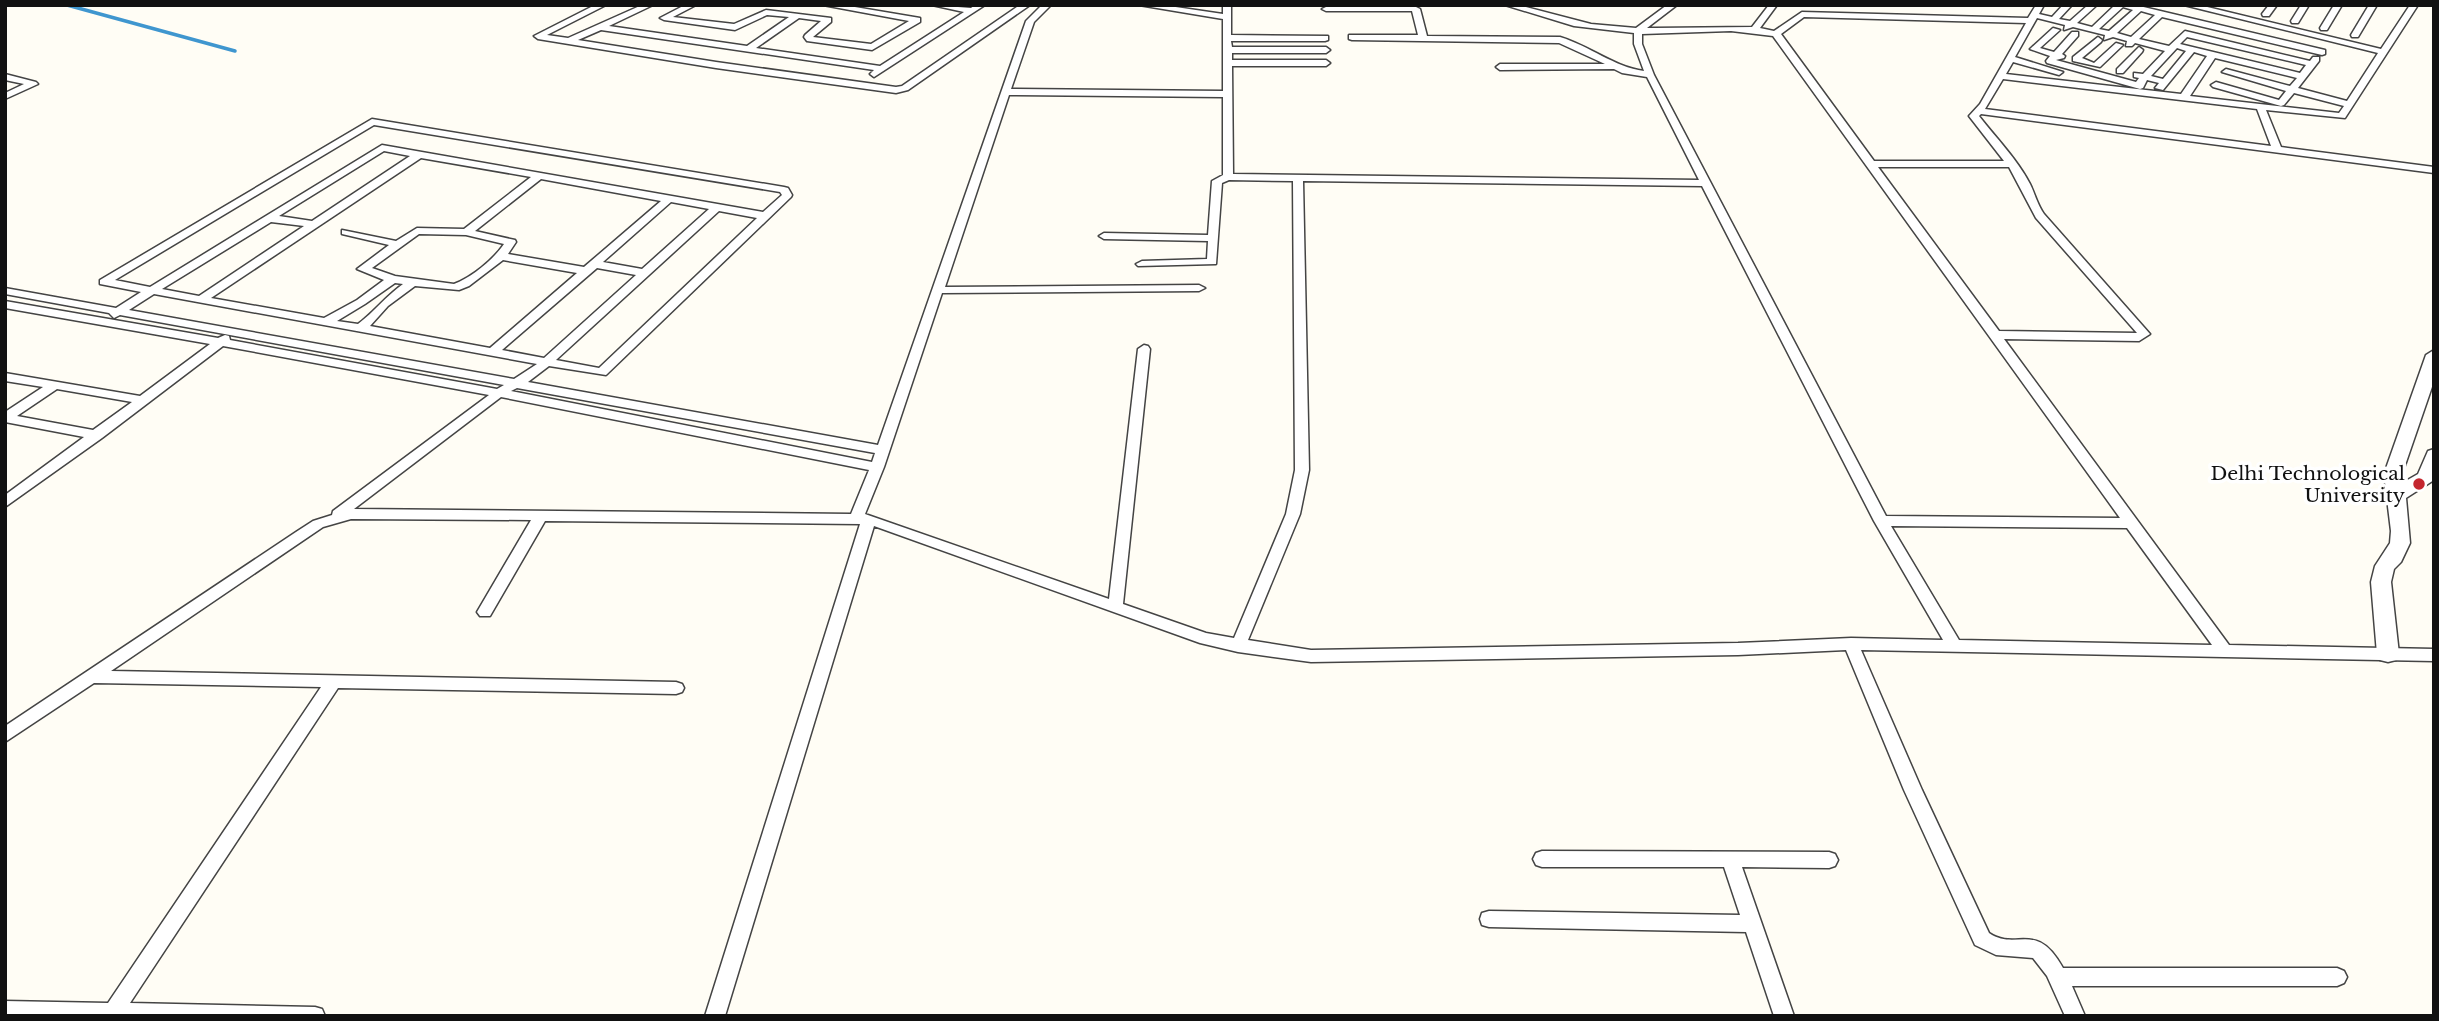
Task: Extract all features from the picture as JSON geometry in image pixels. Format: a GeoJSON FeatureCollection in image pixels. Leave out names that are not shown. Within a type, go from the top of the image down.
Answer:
{"type":"FeatureCollection","features":[{"type":"Feature","properties":{"kind":"street"},"geometry":{"type":"LineString","coordinates":[[602,5],[538,35],[568,42],[855,86],[897,90],[905,88],[1026,5]]}},
{"type":"Feature","properties":{"kind":"street"},"geometry":{"type":"LineString","coordinates":[[568,42],[649,5]]}},
{"type":"Feature","properties":{"kind":"street"},"geometry":{"type":"LineString","coordinates":[[692,5],[664,18],[735,27],[766,12],[797,15],[828,20],[808,37],[810,39],[872,47]]}},
{"type":"Feature","properties":{"kind":"street"},"geometry":{"type":"LineString","coordinates":[[827,5],[916,20]]}},
{"type":"Feature","properties":{"kind":"street"},"geometry":{"type":"LineString","coordinates":[[936,5],[977,8]]}},
{"type":"Feature","properties":{"kind":"street"},"geometry":{"type":"LineString","coordinates":[[715,1016],[877,467],[1030,21],[1047,5]]}},
{"type":"Feature","properties":{"kind":"street"},"geometry":{"type":"LineString","coordinates":[[1143,5],[1228,10]]}},
{"type":"Feature","properties":{"kind":"street"},"geometry":{"type":"LineString","coordinates":[[1200,5],[1228,10]]}},
{"type":"Feature","properties":{"kind":"street"},"geometry":{"type":"LineString","coordinates":[[1509,5],[1556,20],[1638,32],[1753,31],[1776,34],[1801,15],[2032,20],[2075,34],[2134,40],[2213,54],[2226,72],[2296,83]]}},
{"type":"Feature","properties":{"kind":"street"},"geometry":{"type":"LineString","coordinates":[[1638,32],[1673,5]]}},
{"type":"Feature","properties":{"kind":"street"},"geometry":{"type":"LineString","coordinates":[[1753,31],[1773,5]]}},
{"type":"Feature","properties":{"kind":"street"},"geometry":{"type":"LineString","coordinates":[[1996,335],[2139,337],[2144,334],[2040,216],[2012,164],[1974,118],[2040,5]]}},
{"type":"Feature","properties":{"kind":"street"},"geometry":{"type":"LineString","coordinates":[[2035,49],[2058,27],[2068,5]]}},
{"type":"Feature","properties":{"kind":"street"},"geometry":{"type":"LineString","coordinates":[[2058,27],[2071,24],[2093,5]]}},
{"type":"Feature","properties":{"kind":"street"},"geometry":{"type":"LineString","coordinates":[[2093,30],[2122,5],[2139,9],[2159,9],[2327,46],[2385,52]]}},
{"type":"Feature","properties":{"kind":"street"},"geometry":{"type":"LineString","coordinates":[[2189,5],[2327,46]]}},
{"type":"Feature","properties":{"kind":"street"},"geometry":{"type":"LineString","coordinates":[[2227,5],[2355,35],[2385,52]]}},
{"type":"Feature","properties":{"kind":"street"},"geometry":{"type":"LineString","coordinates":[[2266,14],[2273,5]]}},
{"type":"Feature","properties":{"kind":"street"},"geometry":{"type":"LineString","coordinates":[[2295,21],[2305,5]]}},
{"type":"Feature","properties":{"kind":"street"},"geometry":{"type":"LineString","coordinates":[[2324,28],[2338,5]]}},
{"type":"Feature","properties":{"kind":"street"},"geometry":{"type":"LineString","coordinates":[[2355,35],[2373,5]]}},
{"type":"Feature","properties":{"kind":"street"},"geometry":{"type":"LineString","coordinates":[[2014,51],[2035,49],[2052,58],[2076,59],[2120,71],[2185,98],[2342,116],[2413,6],[2401,5]]}},
{"type":"Feature","properties":{"kind":"street"},"geometry":{"type":"LineString","coordinates":[[848,64],[942,6]]}},
{"type":"Feature","properties":{"kind":"street"},"geometry":{"type":"LineString","coordinates":[[1326,9],[1416,7],[1423,37]]}},
{"type":"Feature","properties":{"kind":"street"},"geometry":{"type":"LineString","coordinates":[[855,86],[977,8]]}},
{"type":"Feature","properties":{"kind":"street"},"geometry":{"type":"LineString","coordinates":[[2076,59],[2139,9]]}},
{"type":"Feature","properties":{"kind":"street"},"geometry":{"type":"LineString","coordinates":[[2097,65],[2134,40],[2159,9]]}},
{"type":"Feature","properties":{"kind":"street"},"geometry":{"type":"LineString","coordinates":[[1228,10],[1228,177]]}},
{"type":"Feature","properties":{"kind":"street"},"geometry":{"type":"LineString","coordinates":[[749,49],[797,15]]}},
{"type":"Feature","properties":{"kind":"street"},"geometry":{"type":"LineString","coordinates":[[2224,22],[2327,46]]}},
{"type":"Feature","properties":{"kind":"street"},"geometry":{"type":"LineString","coordinates":[[2058,27],[2071,24],[2093,30],[2104,39],[2138,50],[2171,47],[2296,83],[2351,105]]}},
{"type":"Feature","properties":{"kind":"street"},"geometry":{"type":"LineString","coordinates":[[600,27],[882,69]]}},
{"type":"Feature","properties":{"kind":"street"},"geometry":{"type":"LineString","coordinates":[[1638,32],[1642,74],[1707,183],[1881,521],[1953,644]]}},
{"type":"Feature","properties":{"kind":"street"},"geometry":{"type":"LineString","coordinates":[[1776,34],[2224,650]]}},
{"type":"Feature","properties":{"kind":"street"},"geometry":{"type":"LineString","coordinates":[[2052,58],[2075,34]]}},
{"type":"Feature","properties":{"kind":"street"},"geometry":{"type":"LineString","coordinates":[[1352,37],[1560,40],[1617,67],[1642,74]]}},
{"type":"Feature","properties":{"kind":"street"},"geometry":{"type":"LineString","coordinates":[[1229,38],[1325,38]]}},
{"type":"Feature","properties":{"kind":"street"},"geometry":{"type":"LineString","coordinates":[[2290,111],[2296,83],[2327,46]]}},
{"type":"Feature","properties":{"kind":"street"},"geometry":{"type":"LineString","coordinates":[[2141,81],[2171,47]]}},
{"type":"Feature","properties":{"kind":"street"},"geometry":{"type":"LineString","coordinates":[[2159,89],[2192,49]]}},
{"type":"Feature","properties":{"kind":"street"},"geometry":{"type":"LineString","coordinates":[[1229,50],[1326,50]]}},
{"type":"Feature","properties":{"kind":"street"},"geometry":{"type":"LineString","coordinates":[[2120,71],[2138,50]]}},
{"type":"Feature","properties":{"kind":"street"},"geometry":{"type":"LineString","coordinates":[[2014,51],[2141,81]]}},
{"type":"Feature","properties":{"kind":"street"},"geometry":{"type":"LineString","coordinates":[[2014,51],[2085,79]]}},
{"type":"Feature","properties":{"kind":"street"},"geometry":{"type":"LineString","coordinates":[[2185,98],[2186,92],[2213,54]]}},
{"type":"Feature","properties":{"kind":"street"},"geometry":{"type":"LineString","coordinates":[[1228,63],[1326,63]]}},
{"type":"Feature","properties":{"kind":"street"},"geometry":{"type":"LineString","coordinates":[[1500,67],[1617,67]]}},
{"type":"Feature","properties":{"kind":"street"},"geometry":{"type":"LineString","coordinates":[[2226,72],[2296,83]]}},
{"type":"Feature","properties":{"kind":"street"},"geometry":{"type":"LineString","coordinates":[[2226,72],[2296,83]]}},
{"type":"Feature","properties":{"kind":"street"},"geometry":{"type":"LineString","coordinates":[[2205,101],[2226,72]]}},
{"type":"Feature","properties":{"kind":"street"},"geometry":{"type":"LineString","coordinates":[[1999,76],[2159,89]]}},
{"type":"Feature","properties":{"kind":"street"},"geometry":{"type":"LineString","coordinates":[[5,78],[33,84],[5,96]]}},
{"type":"Feature","properties":{"kind":"street"},"geometry":{"type":"LineString","coordinates":[[1005,92],[1228,94]]}},
{"type":"Feature","properties":{"kind":"street"},"geometry":{"type":"LineString","coordinates":[[2261,108],[2277,149]]}},
{"type":"Feature","properties":{"kind":"street"},"geometry":{"type":"LineString","coordinates":[[1979,111],[2434,170]]}},
{"type":"Feature","properties":{"kind":"street"},"geometry":{"type":"LineString","coordinates":[[372,122],[787,192],[766,216],[602,372],[150,291],[104,282],[372,122]]}},
{"type":"Feature","properties":{"kind":"street"},"geometry":{"type":"LineString","coordinates":[[103,321],[379,148],[766,216]]}},
{"type":"Feature","properties":{"kind":"street"},"geometry":{"type":"LineString","coordinates":[[200,299],[420,154]]}},
{"type":"Feature","properties":{"kind":"street"},"geometry":{"type":"LineString","coordinates":[[1872,164],[2012,164]]}},
{"type":"Feature","properties":{"kind":"street"},"geometry":{"type":"LineString","coordinates":[[466,232],[540,176]]}},
{"type":"Feature","properties":{"kind":"street"},"geometry":{"type":"LineString","coordinates":[[1142,264],[1209,263],[1213,259],[1217,181],[1228,177],[1707,183]]}},
{"type":"Feature","properties":{"kind":"street"},"geometry":{"type":"LineString","coordinates":[[1238,646],[1293,514],[1301,481],[1298,178]]}},
{"type":"Feature","properties":{"kind":"street"},"geometry":{"type":"LineString","coordinates":[[493,352],[669,199]]}},
{"type":"Feature","properties":{"kind":"street"},"geometry":{"type":"LineString","coordinates":[[5,735],[95,677],[301,535],[333,518],[499,393],[534,373],[717,207]]}},
{"type":"Feature","properties":{"kind":"street"},"geometry":{"type":"LineString","coordinates":[[268,218],[312,224]]}},
{"type":"Feature","properties":{"kind":"street"},"geometry":{"type":"LineString","coordinates":[[420,229],[466,232],[511,242],[501,256],[461,287],[450,289],[393,279],[363,270],[397,244],[420,229]]}},
{"type":"Feature","properties":{"kind":"street"},"geometry":{"type":"LineString","coordinates":[[346,232],[397,244]]}},
{"type":"Feature","properties":{"kind":"street"},"geometry":{"type":"LineString","coordinates":[[1104,236],[1214,238]]}},
{"type":"Feature","properties":{"kind":"street"},"geometry":{"type":"LineString","coordinates":[[501,256],[644,273]]}},
{"type":"Feature","properties":{"kind":"street"},"geometry":{"type":"LineString","coordinates":[[324,323],[361,302],[393,279]]}},
{"type":"Feature","properties":{"kind":"street"},"geometry":{"type":"LineString","coordinates":[[359,329],[373,318],[384,304],[412,282]]}},
{"type":"Feature","properties":{"kind":"street"},"geometry":{"type":"LineString","coordinates":[[937,290],[1199,288]]}},
{"type":"Feature","properties":{"kind":"street"},"geometry":{"type":"LineString","coordinates":[[5,291],[883,450]]}},
{"type":"Feature","properties":{"kind":"street"},"geometry":{"type":"LineString","coordinates":[[5,304],[499,393],[877,467]]}},
{"type":"Feature","properties":{"kind":"street"},"geometry":{"type":"LineString","coordinates":[[5,502],[235,332]]}},
{"type":"Feature","properties":{"kind":"street"},"geometry":{"type":"LineString","coordinates":[[1115,608],[1144,349]]}},
{"type":"Feature","properties":{"kind":"street"},"geometry":{"type":"LineString","coordinates":[[2388,654],[2381,582],[2385,566],[2394,557],[2400,543],[2393,474],[2434,355]]}},
{"type":"Feature","properties":{"kind":"street"},"geometry":{"type":"LineString","coordinates":[[5,377],[143,400]]}},
{"type":"Feature","properties":{"kind":"street"},"geometry":{"type":"LineString","coordinates":[[5,418],[55,385]]}},
{"type":"Feature","properties":{"kind":"street"},"geometry":{"type":"LineString","coordinates":[[5,418],[97,435]]}},
{"type":"Feature","properties":{"kind":"street"},"geometry":{"type":"LineString","coordinates":[[2396,495],[2426,477],[2434,454]]}},
{"type":"Feature","properties":{"kind":"street"},"geometry":{"type":"LineString","coordinates":[[333,518],[351,514],[863,518],[1205,639],[1311,656],[1851,644],[2434,655]]}},
{"type":"Feature","properties":{"kind":"street"},"geometry":{"type":"LineString","coordinates":[[485,612],[541,515]]}},
{"type":"Feature","properties":{"kind":"street"},"geometry":{"type":"LineString","coordinates":[[1881,521],[2133,523]]}},
{"type":"Feature","properties":{"kind":"street"},"geometry":{"type":"LineString","coordinates":[[1851,644],[1913,790],[1982,940],[1994,947],[2037,950],[2047,961],[2075,1016]]}},
{"type":"Feature","properties":{"kind":"street"},"geometry":{"type":"LineString","coordinates":[[95,677],[676,688]]}},
{"type":"Feature","properties":{"kind":"street"},"geometry":{"type":"LineString","coordinates":[[113,1012],[334,681]]}},
{"type":"Feature","properties":{"kind":"street"},"geometry":{"type":"LineString","coordinates":[[1542,859],[1829,860]]}},
{"type":"Feature","properties":{"kind":"street"},"geometry":{"type":"LineString","coordinates":[[1731,861],[1784,1016]]}},
{"type":"Feature","properties":{"kind":"street"},"geometry":{"type":"LineString","coordinates":[[1489,919],[1752,924]]}},
{"type":"Feature","properties":{"kind":"street"},"geometry":{"type":"LineString","coordinates":[[2056,977],[2337,977]]}},
{"type":"Feature","properties":{"kind":"street"},"geometry":{"type":"LineString","coordinates":[[5,1010],[315,1016]]}},
{"type":"Feature","properties":{"kind":"waterway"},"geometry":{"type":"LineString","coordinates":[[67,5],[235,51]]}},
{"type":"Feature","properties":{"kind":"place","name":"Delhi Technological University"},"geometry":{"type":"Point","coordinates":[2419,484]}}]}
